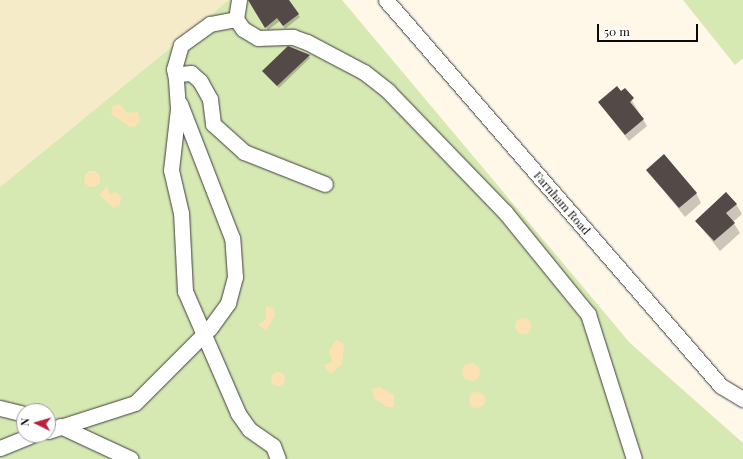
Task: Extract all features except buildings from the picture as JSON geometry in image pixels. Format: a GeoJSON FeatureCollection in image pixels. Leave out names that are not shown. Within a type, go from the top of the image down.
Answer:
{"type":"FeatureCollection","features":[{"type":"Feature","properties":{"kind":"street"},"geometry":{"type":"LineString","coordinates":[[239,0],[236,19],[243,29],[258,38],[293,37],[364,72],[414,114],[505,212],[588,314],[634,459]]}},
{"type":"Feature","properties":{"kind":"street","name":"Farnham Road"},"geometry":{"type":"LineString","coordinates":[[386,0],[721,386],[743,399]]}},
{"type":"Feature","properties":{"kind":"street"},"geometry":{"type":"LineString","coordinates":[[236,19],[210,24],[181,45],[174,69],[178,98],[171,170],[181,212],[185,292],[202,335],[238,413],[249,429],[273,446],[278,459]]}},
{"type":"Feature","properties":{"kind":"street"},"geometry":{"type":"LineString","coordinates":[[176,79],[184,73],[200,80],[210,99],[213,124],[244,152],[325,184]]}},
{"type":"Feature","properties":{"kind":"street"},"geometry":{"type":"LineString","coordinates":[[56,428],[135,402],[202,335],[228,303],[235,277],[235,251],[178,98]]}},
{"type":"Feature","properties":{"kind":"street"},"geometry":{"type":"LineString","coordinates":[[0,408],[16,412]]}},
{"type":"Feature","properties":{"kind":"street"},"geometry":{"type":"LineString","coordinates":[[56,424],[132,459]]}},
{"type":"Feature","properties":{"kind":"street"},"geometry":{"type":"LineString","coordinates":[[276,439],[278,459]]}},
{"type":"Feature","properties":{"kind":"street"},"geometry":{"type":"LineString","coordinates":[[0,448],[16,442]]}},
{"type":"Feature","properties":{"kind":"shaded area"},"geometry":{"type":"Polygon","coordinates":[[[0,0],[229,0],[0,187],[0,0]]]}},
{"type":"Feature","properties":{"kind":"green space"},"geometry":{"type":"Polygon","coordinates":[[[229,0],[342,0],[630,343],[743,443],[743,459],[0,459],[0,187],[229,0]]]}},
{"type":"Feature","properties":{"kind":"green space"},"geometry":{"type":"Polygon","coordinates":[[[683,0],[743,0],[743,58],[735,65],[683,0]]]}},
{"type":"Feature","properties":{"kind":"sand"},"geometry":{"type":"Polygon","coordinates":[[[120,104],[127,113],[138,112],[140,120],[136,126],[130,127],[111,114],[113,105],[120,104]]]}},
{"type":"Feature","properties":{"kind":"sand"},"geometry":{"type":"Polygon","coordinates":[[[92,171],[99,176],[100,179],[95,186],[92,187],[85,182],[84,179],[89,172],[92,171]]]}},
{"type":"Feature","properties":{"kind":"sand"},"geometry":{"type":"Polygon","coordinates":[[[107,186],[110,194],[116,192],[121,197],[120,204],[114,208],[99,195],[107,186]]]}},
{"type":"Feature","properties":{"kind":"sand"},"geometry":{"type":"Polygon","coordinates":[[[266,306],[274,309],[275,315],[266,330],[258,325],[266,319],[266,306]]]}},
{"type":"Feature","properties":{"kind":"sand"},"geometry":{"type":"Polygon","coordinates":[[[520,318],[526,318],[531,323],[529,332],[526,334],[520,334],[515,329],[515,323],[520,318]]]}},
{"type":"Feature","properties":{"kind":"sand"},"geometry":{"type":"Polygon","coordinates":[[[336,340],[344,344],[342,364],[331,374],[324,366],[332,361],[329,351],[336,340]]]}},
{"type":"Feature","properties":{"kind":"sand"},"geometry":{"type":"Polygon","coordinates":[[[471,363],[477,366],[480,372],[477,378],[471,381],[465,378],[462,372],[465,366],[471,363]]]}},
{"type":"Feature","properties":{"kind":"sand"},"geometry":{"type":"Polygon","coordinates":[[[275,372],[281,372],[285,376],[285,382],[281,386],[275,386],[271,382],[271,376],[275,372]]]}},
{"type":"Feature","properties":{"kind":"sand"},"geometry":{"type":"Polygon","coordinates":[[[380,387],[394,395],[394,407],[387,407],[374,398],[372,389],[380,387]]]}},
{"type":"Feature","properties":{"kind":"sand"},"geometry":{"type":"Polygon","coordinates":[[[477,392],[484,397],[485,400],[480,407],[477,408],[470,403],[469,400],[474,393],[477,392]]]}}]}
